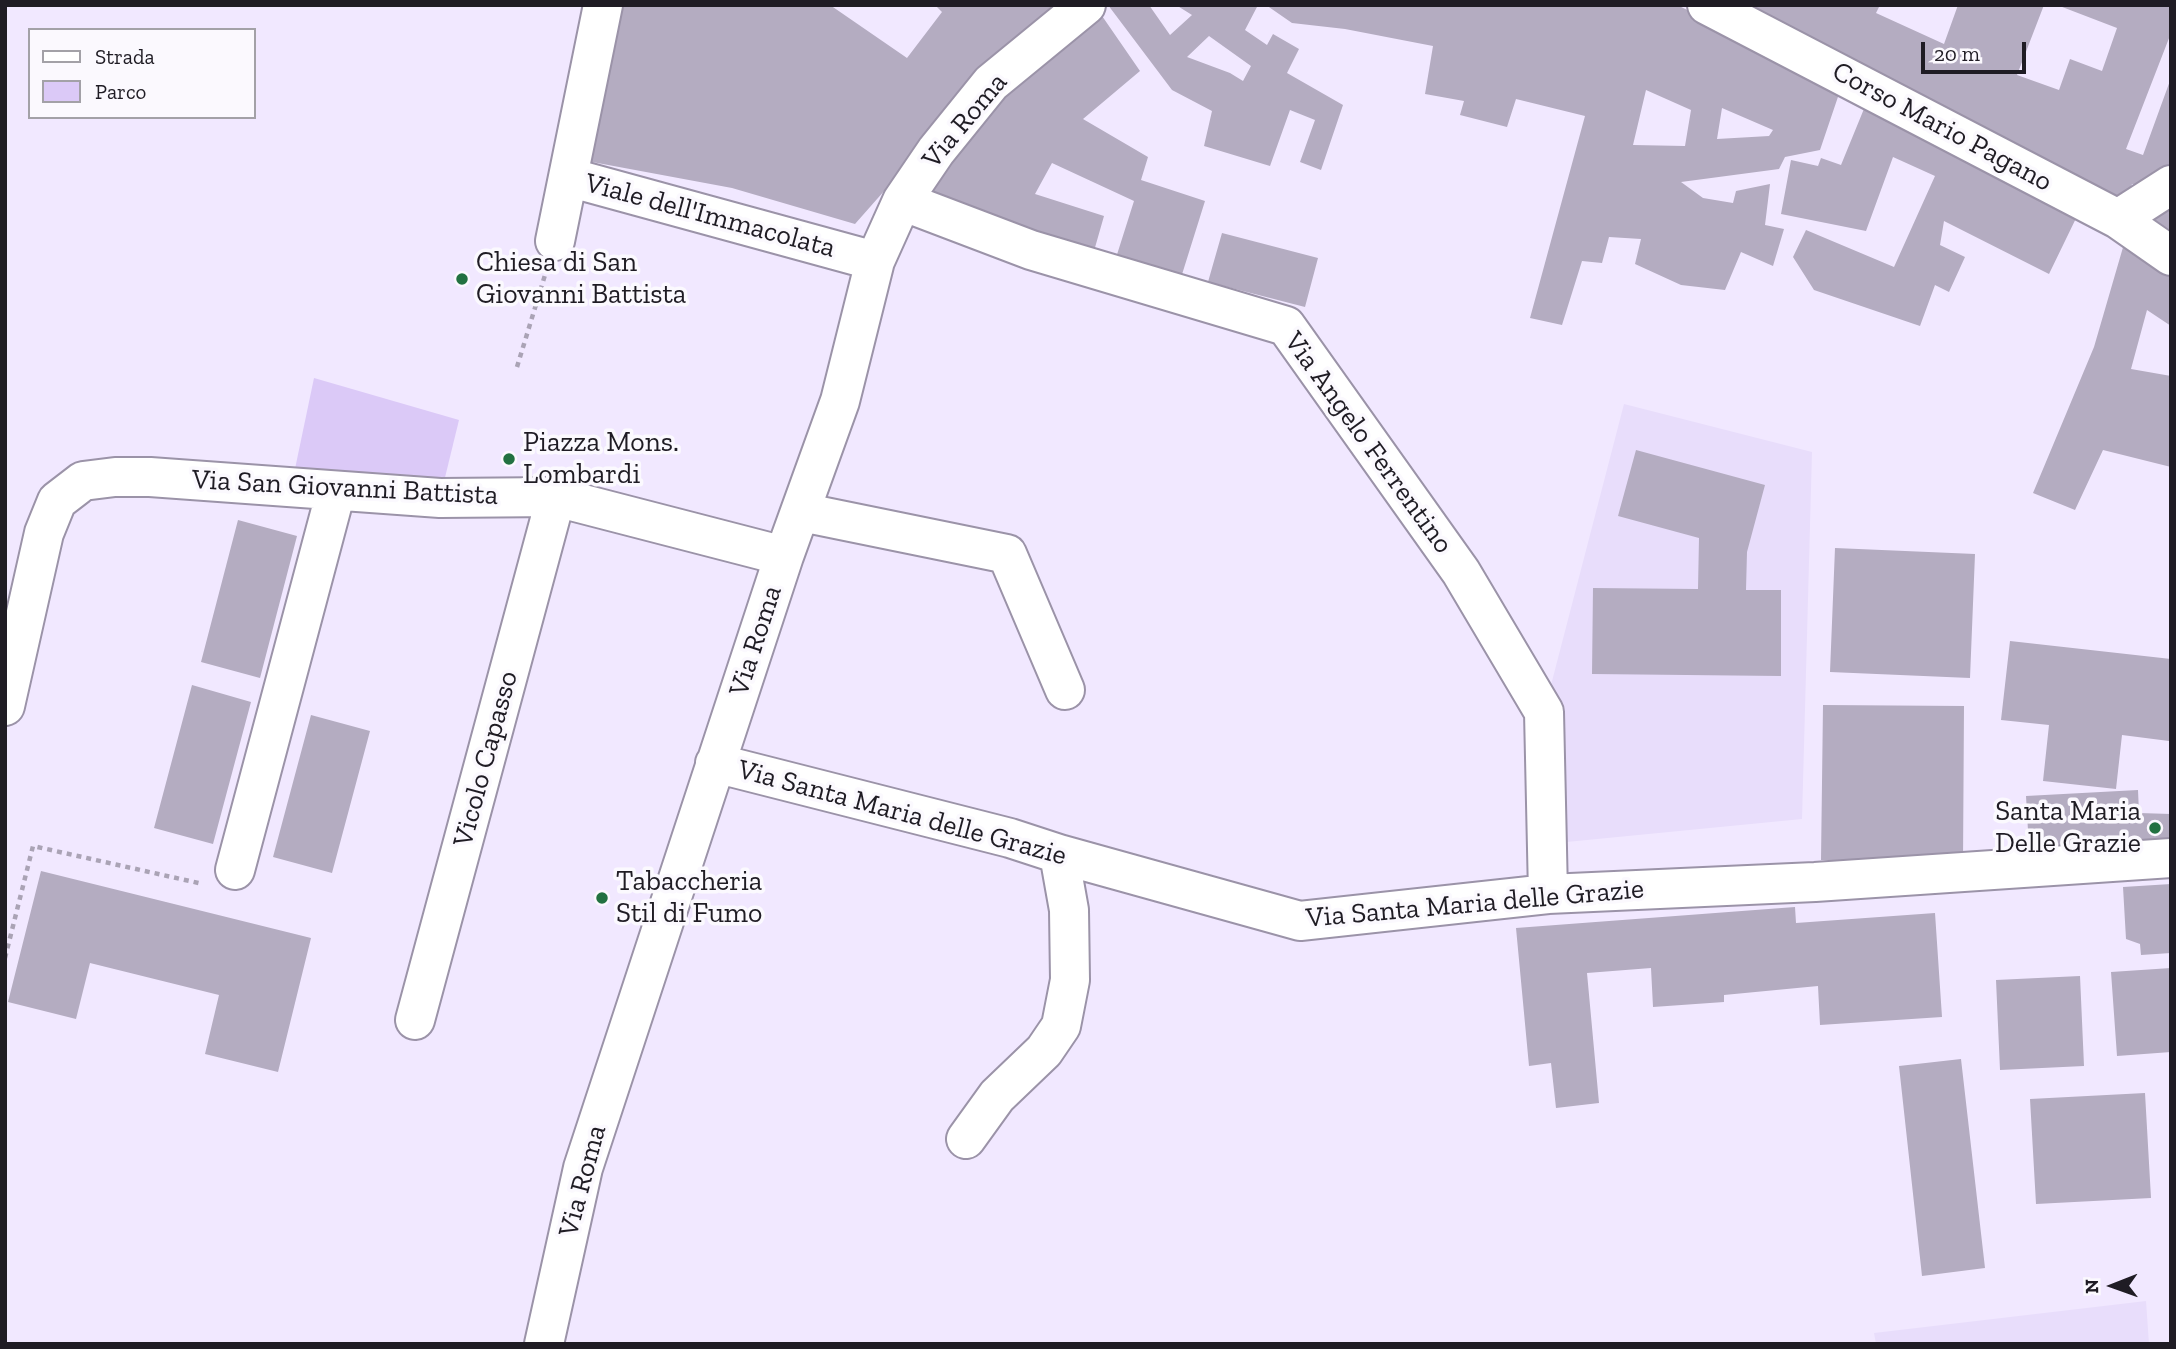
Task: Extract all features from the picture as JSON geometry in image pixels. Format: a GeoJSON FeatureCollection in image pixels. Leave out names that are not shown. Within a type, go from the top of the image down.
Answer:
{"type":"FeatureCollection","features":[{"type":"Feature","properties":{"kind":"street"},"geometry":{"type":"LineString","coordinates":[[568,177],[603,5]]}},
{"type":"Feature","properties":{"kind":"street","name":"Via Roma"},"geometry":{"type":"LineString","coordinates":[[544,1344],[583,1168],[784,556],[840,401],[875,261],[902,201],[936,150],[991,83],[1086,5]]}},
{"type":"Feature","properties":{"kind":"street","name":"Corso Mario Pagano"},"geometry":{"type":"LineString","coordinates":[[1707,5],[2118,219],[2171,256]]}},
{"type":"Feature","properties":{"kind":"street","name":"Viale dell'Immacolata"},"geometry":{"type":"LineString","coordinates":[[555,241],[568,177],[875,261]]}},
{"type":"Feature","properties":{"kind":"street"},"geometry":{"type":"LineString","coordinates":[[2118,219],[2171,185]]}},
{"type":"Feature","properties":{"kind":"street","name":"Via Angelo Ferrentino"},"geometry":{"type":"LineString","coordinates":[[902,201],[1031,250],[1286,326],[1461,572],[1544,712],[1548,894]]}},
{"type":"Feature","properties":{"kind":"street","name":"Via San Giovanni Battista"},"geometry":{"type":"LineString","coordinates":[[5,706],[44,533],[57,501],[83,481],[150,477],[440,498],[556,497],[784,556]]}},
{"type":"Feature","properties":{"kind":"street"},"geometry":{"type":"LineString","coordinates":[[235,870],[336,491]]}},
{"type":"Feature","properties":{"kind":"street","name":"Vicolo Capasso"},"geometry":{"type":"LineString","coordinates":[[415,1020],[556,497]]}},
{"type":"Feature","properties":{"kind":"street"},"geometry":{"type":"LineString","coordinates":[[801,512],[1007,554],[1065,690]]}},
{"type":"Feature","properties":{"kind":"street","name":"Via Santa Maria delle Grazie"},"geometry":{"type":"LineString","coordinates":[[715,763],[1010,838],[1300,921],[1548,894],[1815,882],[2171,858]]}},
{"type":"Feature","properties":{"kind":"street"},"geometry":{"type":"LineString","coordinates":[[966,1139],[998,1096],[1044,1051],[1061,1026],[1070,980],[1069,910],[1059,854]]}},
{"type":"Feature","properties":{"kind":"path"},"geometry":{"type":"LineString","coordinates":[[517,367],[555,241]]}},
{"type":"Feature","properties":{"kind":"path"},"geometry":{"type":"LineString","coordinates":[[5,958],[33,846],[226,889],[235,870]]}},
{"type":"Feature","properties":{"kind":"shaded area"},"geometry":{"type":"Polygon","coordinates":[[[1624,404],[1812,452],[1802,819],[1546,844],[1544,712],[1624,404]]]}},
{"type":"Feature","properties":{"kind":"shaded area"},"geometry":{"type":"Polygon","coordinates":[[[2146,1301],[2149,1344],[1876,1344],[1874,1333],[2146,1301]]]}},
{"type":"Feature","properties":{"kind":"green space"},"geometry":{"type":"Polygon","coordinates":[[[314,378],[459,420],[440,498],[291,488],[314,378]]]}},
{"type":"Feature","properties":{"kind":"building"},"geometry":{"type":"Polygon","coordinates":[[[617,5],[830,5],[907,58],[942,12],[935,5],[1070,5],[930,139],[855,224],[732,188],[576,159],[617,5]]]}},
{"type":"Feature","properties":{"kind":"building"},"geometry":{"type":"Polygon","coordinates":[[[1108,5],[1149,5],[1170,35],[1192,15],[1176,5],[1258,5],[1245,30],[1267,45],[1273,34],[1299,49],[1287,73],[1343,105],[1321,170],[1300,162],[1315,120],[1290,110],[1270,166],[1204,146],[1212,111],[1172,90],[1108,5]],[[1209,36],[1187,57],[1230,73],[1243,81],[1251,66],[1209,36]]]}},
{"type":"Feature","properties":{"kind":"building"},"geometry":{"type":"Polygon","coordinates":[[[1266,5],[1677,5],[1842,85],[1820,150],[1785,157],[1779,169],[1681,182],[1703,198],[1733,203],[1736,191],[1770,184],[1765,225],[1784,229],[1773,266],[1741,252],[1725,290],[1681,285],[1635,264],[1641,239],[1609,237],[1602,263],[1582,261],[1562,325],[1530,318],[1585,116],[1516,99],[1507,127],[1460,115],[1464,101],[1425,94],[1433,46],[1345,29],[1292,23],[1266,5]],[[1646,90],[1633,145],[1685,146],[1691,110],[1646,90]],[[1722,108],[1717,139],[1769,136],[1773,130],[1722,108]]]}},
{"type":"Feature","properties":{"kind":"building"},"geometry":{"type":"Polygon","coordinates":[[[1713,5],[1880,5],[1876,13],[1944,44],[1958,5],[2044,5],[2017,75],[2059,90],[2070,59],[2102,71],[2117,28],[2057,5],[2171,5],[2171,33],[2126,149],[2143,155],[2171,78],[2171,180],[2151,191],[2132,184],[2122,213],[1713,5]]]}},
{"type":"Feature","properties":{"kind":"building"},"geometry":{"type":"Polygon","coordinates":[[[1100,13],[1140,71],[1083,119],[1148,157],[1141,180],[1205,201],[1179,284],[1114,264],[1134,201],[1052,163],[1035,194],[1104,216],[1090,265],[917,195],[985,107],[1100,13]]]}},
{"type":"Feature","properties":{"kind":"building"},"geometry":{"type":"Polygon","coordinates":[[[1868,99],[2081,208],[2049,274],[1944,221],[1940,245],[1965,257],[1949,292],[1935,285],[1920,326],[1814,290],[1793,257],[1806,230],[1894,267],[1935,176],[1893,157],[1866,231],[1781,214],[1791,160],[1818,166],[1821,158],[1841,165],[1868,99]]]}},
{"type":"Feature","properties":{"kind":"building"},"geometry":{"type":"Polygon","coordinates":[[[2171,197],[2171,250],[2131,219],[2171,197]]]}},
{"type":"Feature","properties":{"kind":"building"},"geometry":{"type":"Polygon","coordinates":[[[1222,233],[1318,258],[1305,307],[1208,282],[1222,233]]]}},
{"type":"Feature","properties":{"kind":"building"},"geometry":{"type":"Polygon","coordinates":[[[2126,237],[2171,267],[2171,326],[2147,310],[2131,369],[2171,376],[2171,467],[2103,450],[2075,510],[2033,493],[2094,347],[2126,237]]]}},
{"type":"Feature","properties":{"kind":"building"},"geometry":{"type":"Polygon","coordinates":[[[1636,450],[1765,485],[1747,552],[1746,590],[1781,590],[1781,676],[1592,674],[1593,588],[1698,589],[1699,538],[1618,516],[1636,450]]]}},
{"type":"Feature","properties":{"kind":"building"},"geometry":{"type":"Polygon","coordinates":[[[238,520],[297,536],[260,678],[201,662],[238,520]]]}},
{"type":"Feature","properties":{"kind":"building"},"geometry":{"type":"Polygon","coordinates":[[[1835,548],[1975,554],[1970,678],[1830,672],[1835,548]]]}},
{"type":"Feature","properties":{"kind":"building"},"geometry":{"type":"Polygon","coordinates":[[[2010,641],[2171,659],[2169,741],[2122,735],[2116,789],[2043,781],[2049,725],[2001,720],[2010,641]]]}},
{"type":"Feature","properties":{"kind":"building"},"geometry":{"type":"Polygon","coordinates":[[[192,685],[251,702],[213,844],[154,828],[192,685]]]}},
{"type":"Feature","properties":{"kind":"building"},"geometry":{"type":"Polygon","coordinates":[[[1823,705],[1964,706],[1963,862],[1821,860],[1823,705]]]}},
{"type":"Feature","properties":{"kind":"building"},"geometry":{"type":"Polygon","coordinates":[[[311,715],[370,731],[332,873],[273,857],[311,715]]]}},
{"type":"Feature","properties":{"kind":"building"},"geometry":{"type":"Polygon","coordinates":[[[2138,790],[2139,813],[2171,814],[2171,842],[2029,848],[2026,796],[2138,790]]]}},
{"type":"Feature","properties":{"kind":"building"},"geometry":{"type":"Polygon","coordinates":[[[41,871],[311,938],[278,1072],[205,1054],[219,995],[90,963],[76,1019],[8,1002],[41,871]]]}},
{"type":"Feature","properties":{"kind":"building"},"geometry":{"type":"Polygon","coordinates":[[[2171,884],[2171,953],[2141,955],[2140,944],[2126,939],[2123,887],[2171,884]]]}},
{"type":"Feature","properties":{"kind":"building"},"geometry":{"type":"Polygon","coordinates":[[[1795,907],[1796,923],[1935,913],[1942,1017],[1820,1025],[1818,986],[1724,995],[1724,1002],[1653,1007],[1651,968],[1587,973],[1599,1103],[1556,1108],[1551,1063],[1529,1066],[1516,928],[1795,907]]]}},
{"type":"Feature","properties":{"kind":"building"},"geometry":{"type":"Polygon","coordinates":[[[2171,968],[2171,1052],[2117,1056],[2111,972],[2171,968]]]}},
{"type":"Feature","properties":{"kind":"building"},"geometry":{"type":"Polygon","coordinates":[[[2080,976],[2084,1066],[2000,1070],[1996,980],[2080,976]]]}},
{"type":"Feature","properties":{"kind":"building"},"geometry":{"type":"Polygon","coordinates":[[[1961,1059],[1985,1268],[1922,1276],[1899,1066],[1961,1059]]]}},
{"type":"Feature","properties":{"kind":"building"},"geometry":{"type":"Polygon","coordinates":[[[2145,1093],[2151,1198],[2036,1204],[2030,1099],[2145,1093]]]}},
{"type":"Feature","properties":{"kind":"place","name":"Chiesa di San Giovanni Battista"},"geometry":{"type":"Point","coordinates":[462,279]}},
{"type":"Feature","properties":{"kind":"place","name":"Piazza Mons. Lombardi"},"geometry":{"type":"Point","coordinates":[509,459]}},
{"type":"Feature","properties":{"kind":"place","name":"Santa Maria Delle Grazie"},"geometry":{"type":"Point","coordinates":[2155,828]}},
{"type":"Feature","properties":{"kind":"place","name":"Tabaccheria Stil di Fumo"},"geometry":{"type":"Point","coordinates":[602,898]}}]}
